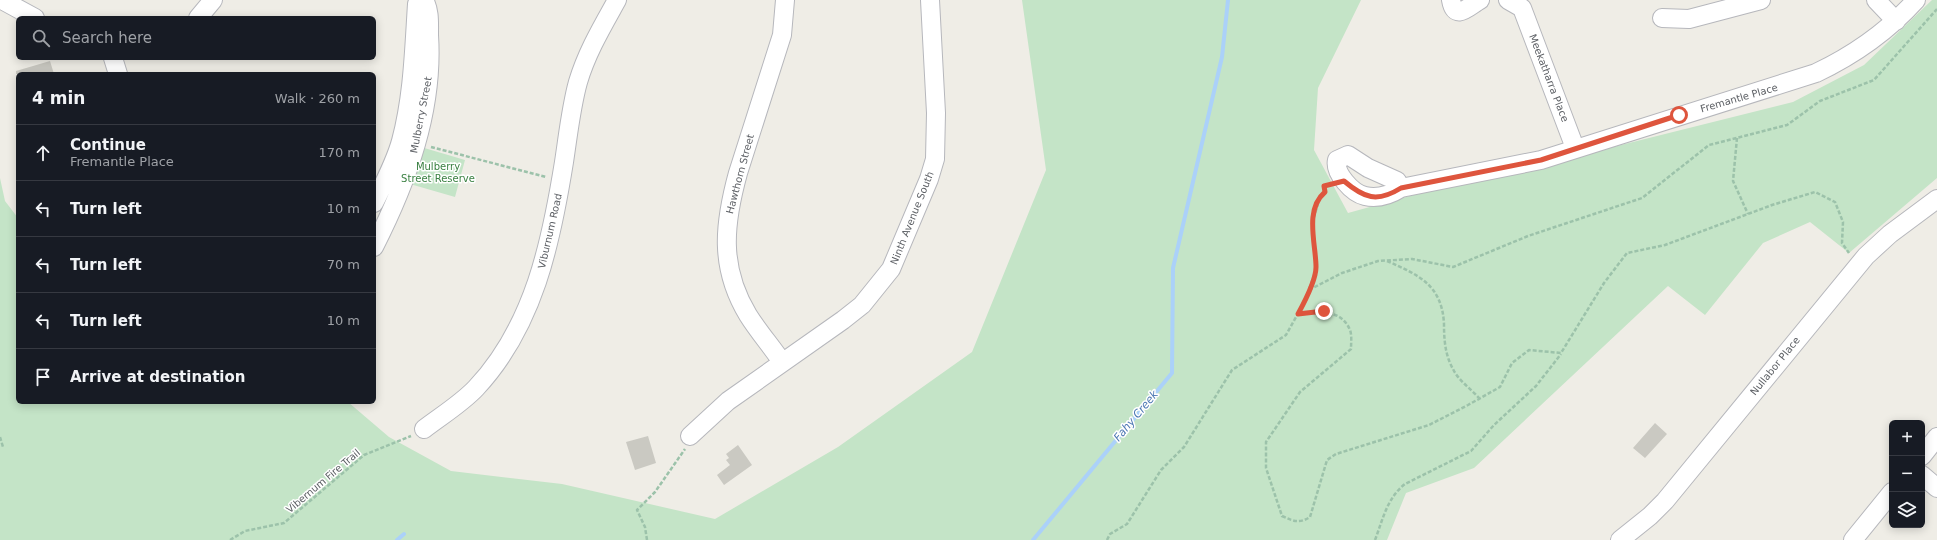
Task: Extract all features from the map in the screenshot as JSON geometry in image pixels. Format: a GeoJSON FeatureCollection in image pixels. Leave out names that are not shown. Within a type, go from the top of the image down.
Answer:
{"type":"FeatureCollection","features":[{"type":"Feature","properties":{"kind":"street"},"geometry":{"type":"LineString","coordinates":[[2,0],[31,16]]}},
{"type":"Feature","properties":{"kind":"street"},"geometry":{"type":"LineString","coordinates":[[200,16],[214,0]]}},
{"type":"Feature","properties":{"kind":"street","name":"Mulberry Street"},"geometry":{"type":"LineString","coordinates":[[376,199],[394,161],[401,141],[413,76],[417,4],[420,0]]}},
{"type":"Feature","properties":{"kind":"street","name":"Mulberry Street"},"geometry":{"type":"LineString","coordinates":[[376,243],[389,218],[417,143],[428,91],[430,68],[428,6],[424,0]]}},
{"type":"Feature","properties":{"kind":"street","name":"Viburnum Road"},"geometry":{"type":"LineString","coordinates":[[424,429],[476,388],[499,360],[519,328],[534,294],[547,252],[578,83],[589,50],[617,0]]}},
{"type":"Feature","properties":{"kind":"street","name":"Hawthorn Street"},"geometry":{"type":"LineString","coordinates":[[782,362],[748,315],[738,295],[728,256],[726,238],[732,194],[782,35],[785,0]]}},
{"type":"Feature","properties":{"kind":"street","name":"Ninth Avenue South"},"geometry":{"type":"LineString","coordinates":[[690,436],[728,401],[862,305],[890,269],[900,249],[929,179],[935,159],[936,140],[930,0]]}},
{"type":"Feature","properties":{"kind":"street"},"geometry":{"type":"LineString","coordinates":[[1451,0],[1453,7],[1462,12],[1480,0]]}},
{"type":"Feature","properties":{"kind":"street"},"geometry":{"type":"LineString","coordinates":[[1662,18],[1689,19],[1761,0]]}},
{"type":"Feature","properties":{"kind":"street"},"geometry":{"type":"LineString","coordinates":[[1876,0],[1896,21]]}},
{"type":"Feature","properties":{"kind":"street","name":"Fremantle Place"},"geometry":{"type":"LineString","coordinates":[[1344,181],[1364,196],[1383,196],[1401,188],[1541,160],[1575,148],[1792,82],[1840,62],[1896,21],[1916,0]]}},
{"type":"Feature","properties":{"kind":"street","name":"Meekatharra Place"},"geometry":{"type":"LineString","coordinates":[[1518,2],[1575,148]]}},
{"type":"Feature","properties":{"kind":"street"},"geometry":{"type":"LineString","coordinates":[[114,60],[117,72]]}},
{"type":"Feature","properties":{"kind":"street"},"geometry":{"type":"LineString","coordinates":[[1344,181],[1336,165],[1337,160],[1348,155],[1368,168],[1398,181],[1401,188]]}},
{"type":"Feature","properties":{"kind":"street","name":"Nullabor Place"},"geometry":{"type":"LineString","coordinates":[[1620,540],[1650,516],[1665,501],[1858,266],[1890,234],[1937,199]]}},
{"type":"Feature","properties":{"kind":"street"},"geometry":{"type":"LineString","coordinates":[[1925,452],[1937,437]]}},
{"type":"Feature","properties":{"kind":"street"},"geometry":{"type":"LineString","coordinates":[[1925,478],[1937,488]]}},
{"type":"Feature","properties":{"kind":"street"},"geometry":{"type":"LineString","coordinates":[[1853,540],[1889,496]]}},
{"type":"Feature","properties":{"kind":"path"},"geometry":{"type":"LineString","coordinates":[[1309,290],[1342,273],[1378,261],[1412,259],[1453,267],[1528,236],[1642,198],[1709,145],[1787,125],[1820,101],[1874,80],[1937,9]]}},
{"type":"Feature","properties":{"kind":"path"},"geometry":{"type":"LineString","coordinates":[[1737,138],[1733,181],[1748,214]]}},
{"type":"Feature","properties":{"kind":"path"},"geometry":{"type":"LineString","coordinates":[[417,143],[450,153],[561,180]]}},
{"type":"Feature","properties":{"kind":"path"},"geometry":{"type":"LineString","coordinates":[[1107,540],[1110,534],[1127,524],[1161,470],[1184,447],[1232,370],[1286,335],[1309,290],[1316,269],[1312,224],[1320,197],[1325,192],[1324,186],[1344,181]]}},
{"type":"Feature","properties":{"kind":"path"},"geometry":{"type":"LineString","coordinates":[[1375,540],[1391,496],[1397,490],[1405,484],[1471,451],[1494,425],[1536,386],[1561,354],[1604,283],[1627,253],[1665,245],[1748,214],[1815,192],[1835,202],[1843,222],[1842,243],[1858,266]]}},
{"type":"Feature","properties":{"kind":"path"},"geometry":{"type":"LineString","coordinates":[[1386,260],[1416,274],[1434,290],[1443,315],[1444,345],[1453,370],[1479,398]]}},
{"type":"Feature","properties":{"kind":"path"},"geometry":{"type":"LineString","coordinates":[[1298,314],[1324,311],[1343,318],[1350,331],[1351,349],[1300,392],[1266,442],[1266,468],[1282,516],[1294,522],[1302,522],[1310,517],[1327,460],[1336,454],[1429,425],[1500,387],[1512,363],[1529,350],[1561,354]]}},
{"type":"Feature","properties":{"kind":"path","name":"Vibernum Fire Trail"},"geometry":{"type":"LineString","coordinates":[[230,540],[245,531],[284,523],[364,455],[424,429]]}},
{"type":"Feature","properties":{"kind":"path"},"geometry":{"type":"LineString","coordinates":[[647,540],[645,527],[637,510],[668,474],[685,449],[690,436]]}},
{"type":"Feature","properties":{"kind":"path"},"geometry":{"type":"LineString","coordinates":[[0,437],[3,447]]}},
{"type":"Feature","properties":{"kind":"green space"},"geometry":{"type":"Polygon","coordinates":[[[1022,0],[1361,0],[1318,88],[1314,150],[1348,213],[1464,181],[1561,160],[1793,102],[1864,65],[1932,0],[1937,0],[1937,178],[1849,253],[1810,222],[1763,243],[1705,315],[1668,286],[1474,468],[1406,493],[1387,540],[0,540],[0,178],[5,201],[16,215],[16,404],[350,404],[389,437],[451,471],[562,484],[715,519],[838,447],[972,352],[1046,170],[1022,0]]]}},
{"type":"Feature","properties":{"kind":"green space","name":"Mulberry Street Reserve"},"geometry":{"type":"Polygon","coordinates":[[[421,147],[465,160],[455,197],[410,184],[421,147]]]}},
{"type":"Feature","properties":{"kind":"building"},"geometry":{"type":"Polygon","coordinates":[[[50,61],[53,72],[16,72],[50,61]]]}},
{"type":"Feature","properties":{"kind":"building"},"geometry":{"type":"Polygon","coordinates":[[[1655,423],[1667,434],[1645,458],[1633,448],[1655,423]]]}},
{"type":"Feature","properties":{"kind":"building"},"geometry":{"type":"Polygon","coordinates":[[[648,436],[656,463],[635,470],[626,442],[648,436]]]}},
{"type":"Feature","properties":{"kind":"building"},"geometry":{"type":"Polygon","coordinates":[[[738,445],[752,465],[724,485],[717,475],[730,465],[726,460],[729,458],[726,454],[738,445]]]}},
{"type":"Feature","properties":{"kind":"waterway","name":"Fahy Creek"},"geometry":{"type":"LineString","coordinates":[[1033,540],[1172,373],[1173,268],[1222,57],[1228,0]]}},
{"type":"Feature","properties":{"kind":"waterway"},"geometry":{"type":"LineString","coordinates":[[397,540],[404,534]]}},
{"type":"Feature","properties":{"kind":"route"},"geometry":{"type":"LineString","coordinates":[[1324,311],[1298,314],[1305,301],[1316,269],[1312,224],[1320,197],[1325,192],[1324,186],[1344,181],[1364,196],[1383,196],[1392,194],[1401,188],[1541,160],[1679,115]]}}]}
